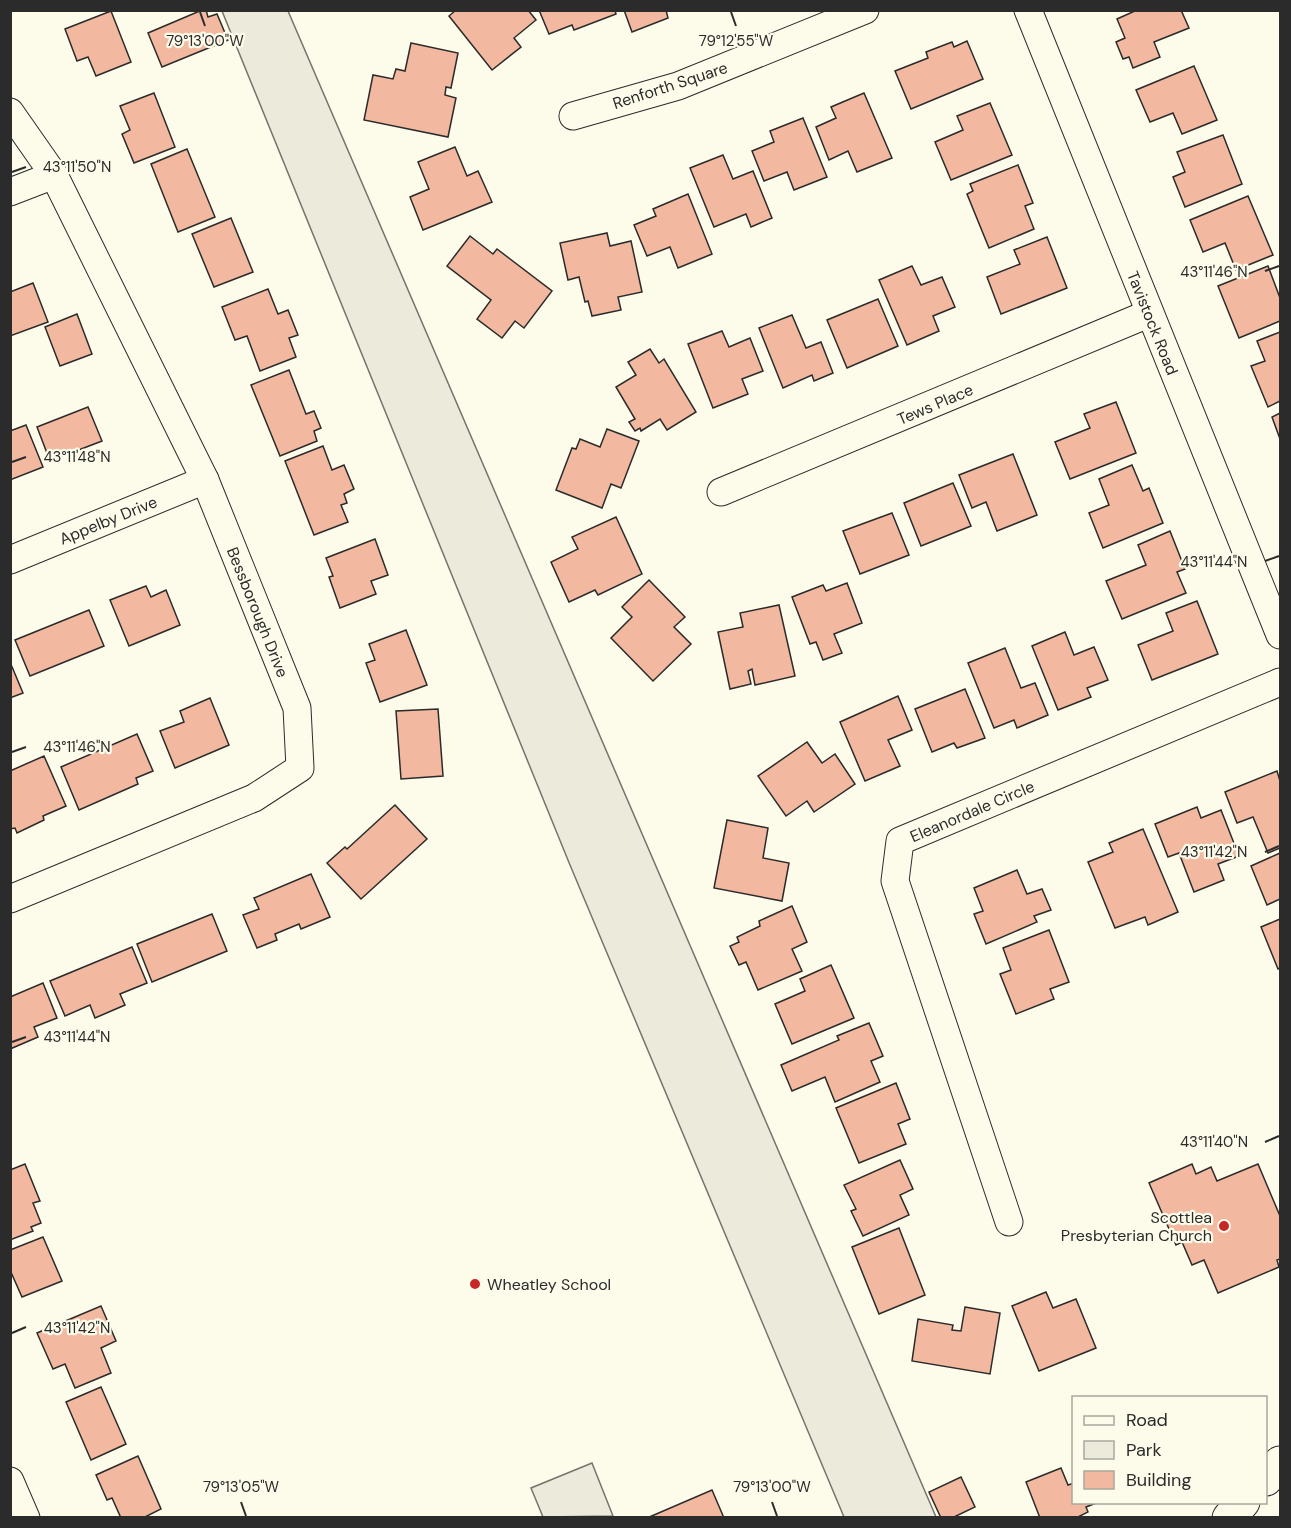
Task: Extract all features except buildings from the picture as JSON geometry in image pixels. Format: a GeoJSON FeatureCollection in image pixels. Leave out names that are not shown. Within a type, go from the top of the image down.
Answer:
{"type":"FeatureCollection","features":[{"type":"Feature","properties":{"kind":"main road"},"geometry":{"type":"LineString","coordinates":[[1267,1478],[1281,1463]]}},
{"type":"Feature","properties":{"kind":"main road"},"geometry":{"type":"LineString","coordinates":[[1229,1518],[1242,1504]]}},
{"type":"Feature","properties":{"kind":"street","name":"Renforth Square"},"geometry":{"type":"LineString","coordinates":[[573,116],[678,86],[865,10]]}},
{"type":"Feature","properties":{"kind":"street","name":"Tavistock Road"},"geometry":{"type":"LineString","coordinates":[[1028,10],[1148,314],[1281,635]]}},
{"type":"Feature","properties":{"kind":"street","name":"Bessborough Drive"},"geometry":{"type":"LineString","coordinates":[[10,112],[54,175],[205,480],[297,708],[300,768],[254,798],[10,899]]}},
{"type":"Feature","properties":{"kind":"street"},"geometry":{"type":"LineString","coordinates":[[10,192],[54,175]]}},
{"type":"Feature","properties":{"kind":"street","name":"Tews Place"},"geometry":{"type":"LineString","coordinates":[[722,492],[1148,314]]}},
{"type":"Feature","properties":{"kind":"street","name":"Appelby Drive"},"geometry":{"type":"LineString","coordinates":[[10,560],[205,480]]}},
{"type":"Feature","properties":{"kind":"street","name":"Eleanordale Circle"},"geometry":{"type":"LineString","coordinates":[[1009,1222],[895,881],[900,841],[1281,682]]}},
{"type":"Feature","properties":{"kind":"street"},"geometry":{"type":"LineString","coordinates":[[10,1481],[26,1518]]}},
{"type":"Feature","properties":{"kind":"green space"},"geometry":{"type":"Polygon","coordinates":[[[222,11],[288,11],[936,1517],[844,1517],[570,865],[222,11]]]}},
{"type":"Feature","properties":{"kind":"green space"},"geometry":{"type":"Polygon","coordinates":[[[592,1463],[613,1516],[543,1517],[531,1488],[592,1463]]]}},
{"type":"Feature","properties":{"kind":"place","name":"Scottlea Presbyterian Church"},"geometry":{"type":"Point","coordinates":[1224,1226]}},
{"type":"Feature","properties":{"kind":"place","name":"Wheatley School"},"geometry":{"type":"Point","coordinates":[475,1284]}}]}
